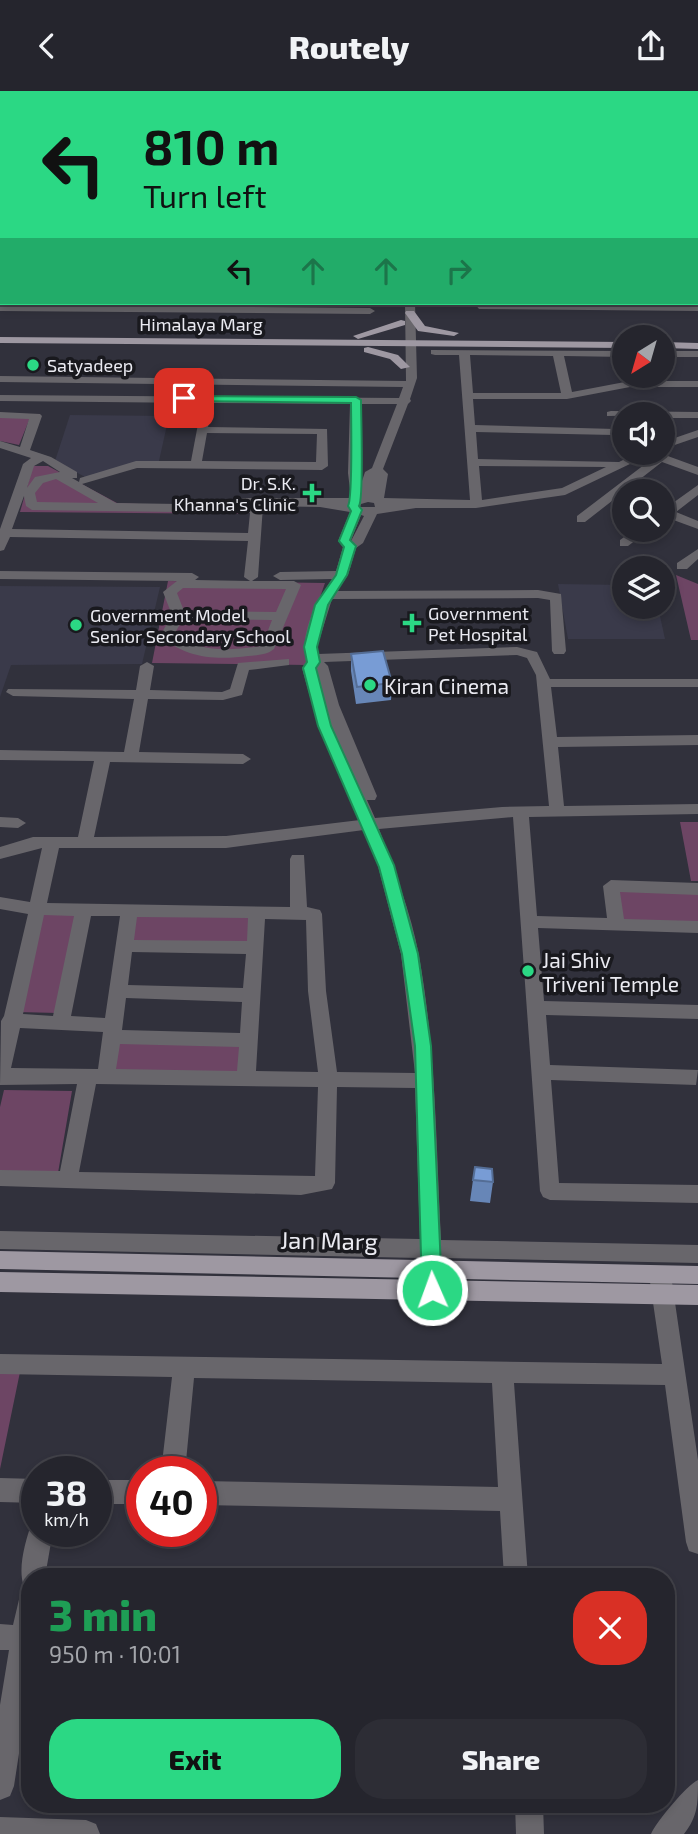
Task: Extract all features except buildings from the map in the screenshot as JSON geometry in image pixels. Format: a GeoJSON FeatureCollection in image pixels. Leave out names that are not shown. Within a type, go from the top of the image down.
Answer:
{"type":"FeatureCollection","features":[{"type":"Feature","properties":{"kind":"main road"},"geometry":{"type":"LineString","coordinates":[[410,308],[422,328],[469,344]]}},
{"type":"Feature","properties":{"kind":"main road"},"geometry":{"type":"LineString","coordinates":[[354,337],[401,323]]}},
{"type":"Feature","properties":{"kind":"main road","name":"Himalaya Marg"},"geometry":{"type":"LineString","coordinates":[[0,337],[406,341]]}},
{"type":"Feature","properties":{"kind":"main road","name":"Himalaya Marg"},"geometry":{"type":"LineString","coordinates":[[0,337],[354,337],[469,344],[612,339]]}},
{"type":"Feature","properties":{"kind":"main road"},"geometry":{"type":"LineString","coordinates":[[676,340],[698,340]]}},
{"type":"Feature","properties":{"kind":"main road"},"geometry":{"type":"LineString","coordinates":[[322,342],[382,353],[398,359],[405,367]]}},
{"type":"Feature","properties":{"kind":"main road"},"geometry":{"type":"LineString","coordinates":[[412,356],[431,348],[469,344]]}},
{"type":"Feature","properties":{"kind":"main road"},"geometry":{"type":"LineString","coordinates":[[498,347],[612,345]]}},
{"type":"Feature","properties":{"kind":"main road"},"geometry":{"type":"LineString","coordinates":[[676,345],[698,346]]}},
{"type":"Feature","properties":{"kind":"main road","name":"Jan Marg"},"geometry":{"type":"LineString","coordinates":[[0,1259],[431,1269],[661,1284],[698,1295]]}},
{"type":"Feature","properties":{"kind":"main road","name":"Jan Marg"},"geometry":{"type":"LineString","coordinates":[[0,1282],[431,1269]]}},
{"type":"Feature","properties":{"kind":"main road","name":"Jan Marg"},"geometry":{"type":"LineString","coordinates":[[661,1284],[698,1275]]}},
{"type":"Feature","properties":{"kind":"street"},"geometry":{"type":"LineString","coordinates":[[350,546],[344,541],[357,504],[371,472],[377,470],[410,384],[412,356],[401,323],[400,305]]}},
{"type":"Feature","properties":{"kind":"street"},"geometry":{"type":"LineString","coordinates":[[479,305],[694,306]]}},
{"type":"Feature","properties":{"kind":"street"},"geometry":{"type":"LineString","coordinates":[[1,306],[336,307],[370,311]]}},
{"type":"Feature","properties":{"kind":"street"},"geometry":{"type":"LineString","coordinates":[[410,308],[405,367],[410,384]]}},
{"type":"Feature","properties":{"kind":"street"},"geometry":{"type":"LineString","coordinates":[[469,344],[470,428],[476,504]]}},
{"type":"Feature","properties":{"kind":"street"},"geometry":{"type":"LineString","coordinates":[[435,352],[469,344],[558,353],[612,353]]}},
{"type":"Feature","properties":{"kind":"street"},"geometry":{"type":"LineString","coordinates":[[558,353],[567,396]]}},
{"type":"Feature","properties":{"kind":"street"},"geometry":{"type":"LineString","coordinates":[[676,354],[698,354]]}},
{"type":"Feature","properties":{"kind":"street"},"geometry":{"type":"LineString","coordinates":[[0,379],[410,384]]}},
{"type":"Feature","properties":{"kind":"street"},"geometry":{"type":"LineString","coordinates":[[470,428],[550,413],[567,396],[630,384],[698,384]]}},
{"type":"Feature","properties":{"kind":"street"},"geometry":{"type":"LineString","coordinates":[[606,389],[611,414],[698,415]]}},
{"type":"Feature","properties":{"kind":"street"},"geometry":{"type":"LineString","coordinates":[[469,396],[550,413],[612,432]]}},
{"type":"Feature","properties":{"kind":"street"},"geometry":{"type":"LineString","coordinates":[[0,398],[405,401]]}},
{"type":"Feature","properties":{"kind":"street"},"geometry":{"type":"LineString","coordinates":[[196,464],[208,398]]}},
{"type":"Feature","properties":{"kind":"street"},"geometry":{"type":"LineString","coordinates":[[356,400],[354,473],[357,504]]}},
{"type":"Feature","properties":{"kind":"street"},"geometry":{"type":"LineString","coordinates":[[0,415],[36,416],[8,452],[40,457],[116,496],[143,502],[257,505]]}},
{"type":"Feature","properties":{"kind":"street"},"geometry":{"type":"LineString","coordinates":[[84,481],[136,465],[322,466],[323,431],[202,430]]}},
{"type":"Feature","properties":{"kind":"street"},"geometry":{"type":"LineString","coordinates":[[675,442],[698,433]]}},
{"type":"Feature","properties":{"kind":"street"},"geometry":{"type":"LineString","coordinates":[[40,457],[29,464],[24,494],[32,506],[476,504],[552,493],[620,465]]}},
{"type":"Feature","properties":{"kind":"street"},"geometry":{"type":"LineString","coordinates":[[638,479],[661,457],[698,471]]}},
{"type":"Feature","properties":{"kind":"street"},"geometry":{"type":"LineString","coordinates":[[472,462],[612,464]]}},
{"type":"Feature","properties":{"kind":"street"},"geometry":{"type":"LineString","coordinates":[[377,470],[382,474],[378,506],[357,543],[350,546],[341,575],[321,605],[310,647],[313,660],[309,668],[325,726],[375,823],[380,858],[386,865],[410,954],[423,1046],[431,1269]]}},
{"type":"Feature","properties":{"kind":"street"},"geometry":{"type":"LineString","coordinates":[[0,547],[2,533],[24,494],[39,480],[58,475],[113,507]]}},
{"type":"Feature","properties":{"kind":"street"},"geometry":{"type":"LineString","coordinates":[[581,483],[612,495]]}},
{"type":"Feature","properties":{"kind":"street"},"geometry":{"type":"LineString","coordinates":[[675,507],[698,489]]}},
{"type":"Feature","properties":{"kind":"street"},"geometry":{"type":"LineString","coordinates":[[0,494],[24,494]]}},
{"type":"Feature","properties":{"kind":"street"},"geometry":{"type":"LineString","coordinates":[[581,519],[612,502]]}},
{"type":"Feature","properties":{"kind":"street"},"geometry":{"type":"LineString","coordinates":[[251,577],[257,505]]}},
{"type":"Feature","properties":{"kind":"street"},"geometry":{"type":"LineString","coordinates":[[675,518],[698,525]]}},
{"type":"Feature","properties":{"kind":"street"},"geometry":{"type":"LineString","coordinates":[[2,533],[255,537]]}},
{"type":"Feature","properties":{"kind":"street"},"geometry":{"type":"LineString","coordinates":[[682,566],[698,553]]}},
{"type":"Feature","properties":{"kind":"street"},"geometry":{"type":"LineString","coordinates":[[0,575],[341,575]]}},
{"type":"Feature","properties":{"kind":"street"},"geometry":{"type":"LineString","coordinates":[[180,584],[294,585],[267,649],[215,653],[178,644],[168,634],[179,615],[170,592],[180,584]]}},
{"type":"Feature","properties":{"kind":"street"},"geometry":{"type":"LineString","coordinates":[[328,595],[538,594],[556,597],[559,651]]}},
{"type":"Feature","properties":{"kind":"street"},"geometry":{"type":"LineString","coordinates":[[179,615],[281,616]]}},
{"type":"Feature","properties":{"kind":"street"},"geometry":{"type":"LineString","coordinates":[[313,660],[517,651],[532,655],[544,675],[558,812]]}},
{"type":"Feature","properties":{"kind":"street"},"geometry":{"type":"LineString","coordinates":[[13,692],[223,696],[237,692],[243,666],[284,662]]}},
{"type":"Feature","properties":{"kind":"street"},"geometry":{"type":"LineString","coordinates":[[131,757],[147,666]]}},
{"type":"Feature","properties":{"kind":"street"},"geometry":{"type":"LineString","coordinates":[[544,683],[698,683]]}},
{"type":"Feature","properties":{"kind":"street"},"geometry":{"type":"LineString","coordinates":[[550,742],[698,740]]}},
{"type":"Feature","properties":{"kind":"street"},"geometry":{"type":"LineString","coordinates":[[0,755],[243,759]]}},
{"type":"Feature","properties":{"kind":"street"},"geometry":{"type":"LineString","coordinates":[[85,841],[103,757]]}},
{"type":"Feature","properties":{"kind":"street"},"geometry":{"type":"LineString","coordinates":[[0,853],[33,842],[226,842],[375,823],[521,812],[698,809]]}},
{"type":"Feature","properties":{"kind":"street"},"geometry":{"type":"LineString","coordinates":[[521,812],[550,1191],[698,1194]]}},
{"type":"Feature","properties":{"kind":"street"},"geometry":{"type":"LineString","coordinates":[[0,822],[18,823]]}},
{"type":"Feature","properties":{"kind":"street"},"geometry":{"type":"LineString","coordinates":[[52,842],[10,1021],[0,1076],[424,1081]]}},
{"type":"Feature","properties":{"kind":"street"},"geometry":{"type":"LineString","coordinates":[[298,859],[299,913]]}},
{"type":"Feature","properties":{"kind":"street"},"geometry":{"type":"LineString","coordinates":[[616,925],[611,886],[698,889]]}},
{"type":"Feature","properties":{"kind":"street"},"geometry":{"type":"LineString","coordinates":[[0,903],[37,909],[314,914],[317,991],[328,1079],[325,1183],[301,1186],[0,1178]]}},
{"type":"Feature","properties":{"kind":"street"},"geometry":{"type":"LineString","coordinates":[[61,1023],[84,910]]}},
{"type":"Feature","properties":{"kind":"street"},"geometry":{"type":"LineString","coordinates":[[68,1179],[111,1031],[129,911]]}},
{"type":"Feature","properties":{"kind":"street"},"geometry":{"type":"LineString","coordinates":[[246,1078],[257,914]]}},
{"type":"Feature","properties":{"kind":"street"},"geometry":{"type":"LineString","coordinates":[[529,922],[698,927]]}},
{"type":"Feature","properties":{"kind":"street"},"geometry":{"type":"LineString","coordinates":[[124,946],[255,948]]}},
{"type":"Feature","properties":{"kind":"street"},"geometry":{"type":"LineString","coordinates":[[0,982],[19,982]]}},
{"type":"Feature","properties":{"kind":"street"},"geometry":{"type":"LineString","coordinates":[[117,991],[251,995]]}},
{"type":"Feature","properties":{"kind":"street"},"geometry":{"type":"LineString","coordinates":[[536,1007],[698,1012]]}},
{"type":"Feature","properties":{"kind":"street"},"geometry":{"type":"LineString","coordinates":[[10,1021],[247,1040]]}},
{"type":"Feature","properties":{"kind":"street"},"geometry":{"type":"LineString","coordinates":[[541,1072],[696,1077]]}},
{"type":"Feature","properties":{"kind":"street"},"geometry":{"type":"LineString","coordinates":[[0,1240],[431,1269],[698,1254]]}},
{"type":"Feature","properties":{"kind":"street"},"geometry":{"type":"LineString","coordinates":[[661,1284],[693,1479],[698,1542]]}},
{"type":"Feature","properties":{"kind":"street"},"geometry":{"type":"LineString","coordinates":[[0,1364],[674,1375]]}},
{"type":"Feature","properties":{"kind":"street"},"geometry":{"type":"LineString","coordinates":[[175,1456],[184,1367]]}},
{"type":"Feature","properties":{"kind":"street"},"geometry":{"type":"LineString","coordinates":[[502,1372],[515,1568]]}},
{"type":"Feature","properties":{"kind":"street"},"geometry":{"type":"LineString","coordinates":[[0,1490],[21,1491]]}},
{"type":"Feature","properties":{"kind":"street"},"geometry":{"type":"LineString","coordinates":[[217,1493],[510,1499]]}},
{"type":"Feature","properties":{"kind":"street"},"geometry":{"type":"LineString","coordinates":[[35,1568],[38,1547]]}},
{"type":"Feature","properties":{"kind":"street"},"geometry":{"type":"LineString","coordinates":[[0,1786],[18,1637]]}},
{"type":"Feature","properties":{"kind":"street"},"geometry":{"type":"LineString","coordinates":[[665,1834],[684,1815],[698,1794]]}},
{"type":"Feature","properties":{"kind":"street"},"geometry":{"type":"LineString","coordinates":[[529,1813],[530,1834]]}},
{"type":"Feature","properties":{"kind":"street"},"geometry":{"type":"LineString","coordinates":[[0,1831],[86,1834]]}},
{"type":"Feature","properties":{"kind":"shaded area"},"geometry":{"type":"Polygon","coordinates":[[[70,415],[169,416],[159,461],[87,478],[55,461],[70,415]]]}},
{"type":"Feature","properties":{"kind":"shaded area"},"geometry":{"type":"Polygon","coordinates":[[[0,417],[30,418],[19,445],[0,441],[0,417]]]}},
{"type":"Feature","properties":{"kind":"shaded area"},"geometry":{"type":"Polygon","coordinates":[[[33,466],[48,466],[117,503],[248,509],[247,514],[20,512],[33,466]]]}},
{"type":"Feature","properties":{"kind":"shaded area"},"geometry":{"type":"Polygon","coordinates":[[[676,575],[698,584],[698,640],[691,640],[676,575]]]}},
{"type":"Feature","properties":{"kind":"shaded area"},"geometry":{"type":"Polygon","coordinates":[[[168,581],[325,583],[311,623],[307,665],[152,663],[168,581]]]}},
{"type":"Feature","properties":{"kind":"shaded area"},"geometry":{"type":"Polygon","coordinates":[[[558,584],[612,585],[612,619],[661,619],[665,639],[568,639],[558,584]]]}},
{"type":"Feature","properties":{"kind":"shaded area","name":"Government Model Senior Secondary School"},"geometry":{"type":"Polygon","coordinates":[[[0,586],[160,587],[142,664],[11,665],[0,697],[0,586]]]}},
{"type":"Feature","properties":{"kind":"shaded area"},"geometry":{"type":"Polygon","coordinates":[[[680,822],[698,822],[698,881],[691,881],[680,822]]]}},
{"type":"Feature","properties":{"kind":"shaded area"},"geometry":{"type":"Polygon","coordinates":[[[611,886],[698,889],[698,927],[616,925],[611,886]]]}},
{"type":"Feature","properties":{"kind":"shaded area"},"geometry":{"type":"Polygon","coordinates":[[[41,911],[79,912],[58,1013],[17,1012],[41,911]]]}},
{"type":"Feature","properties":{"kind":"shaded area"},"geometry":{"type":"Polygon","coordinates":[[[134,914],[253,917],[251,945],[129,942],[134,914]]]}},
{"type":"Feature","properties":{"kind":"shaded area"},"geometry":{"type":"Polygon","coordinates":[[[115,1041],[243,1043],[239,1081],[108,1079],[115,1041]]]}},
{"type":"Feature","properties":{"kind":"shaded area"},"geometry":{"type":"Polygon","coordinates":[[[4,1090],[72,1091],[58,1173],[0,1173],[0,1107],[4,1090]]]}},
{"type":"Feature","properties":{"kind":"shaded area"},"geometry":{"type":"Polygon","coordinates":[[[0,1370],[20,1372],[0,1469],[0,1370]]]}},
{"type":"Feature","properties":{"kind":"place","name":"Satyadeep"},"geometry":{"type":"Point","coordinates":[33,365]}},
{"type":"Feature","properties":{"kind":"place","name":"Dr. S.K. Khanna's Clinic"},"geometry":{"type":"Point","coordinates":[312,493]}},
{"type":"Feature","properties":{"kind":"place","name":"Government Pet Hospital"},"geometry":{"type":"Point","coordinates":[412,623]}},
{"type":"Feature","properties":{"kind":"place","name":"Government Model Senior Secondary School"},"geometry":{"type":"Point","coordinates":[76,625]}},
{"type":"Feature","properties":{"kind":"place","name":"Kiran Cinema"},"geometry":{"type":"Point","coordinates":[370,685]}},
{"type":"Feature","properties":{"kind":"place","name":"Jai Shiv Triveni Temple"},"geometry":{"type":"Point","coordinates":[528,971]}},
{"type":"Feature","properties":{"kind":"route"},"geometry":{"type":"LineString","coordinates":[[184,398],[356,400],[354,473],[357,500],[353,506],[357,510],[344,541],[350,546],[341,575],[321,605],[310,647],[313,662],[309,668],[325,726],[370,824],[380,858],[386,865],[410,954],[423,1046],[432,1290]]}}]}
